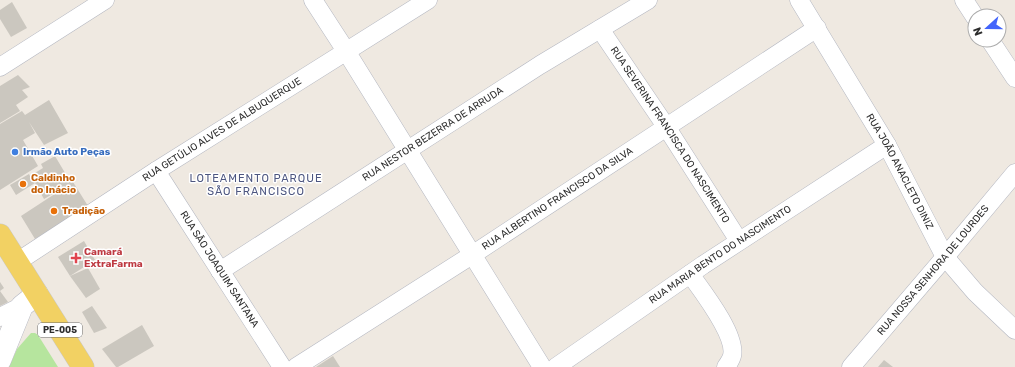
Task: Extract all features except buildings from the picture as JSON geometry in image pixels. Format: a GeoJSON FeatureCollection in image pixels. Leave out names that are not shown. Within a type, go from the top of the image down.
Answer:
{"type":"FeatureCollection","features":[{"type":"Feature","properties":{"kind":"main road","name":"PE-005"},"geometry":{"type":"LineString","coordinates":[[0,235],[17,262],[29,300],[83,367]]}},
{"type":"Feature","properties":{"kind":"street"},"geometry":{"type":"LineString","coordinates":[[0,66],[105,0]]}},
{"type":"Feature","properties":{"kind":"street"},"geometry":{"type":"LineString","coordinates":[[313,0],[542,367]]}},
{"type":"Feature","properties":{"kind":"street","name":"RUA GETÚLIO ALVES DE ALBUQUERQUE"},"geometry":{"type":"LineString","coordinates":[[17,262],[156,171],[428,0]]}},
{"type":"Feature","properties":{"kind":"street","name":"RUA NESTOR BEZERRA DE ARRUDA"},"geometry":{"type":"LineString","coordinates":[[220,270],[540,65],[648,0]]}},
{"type":"Feature","properties":{"kind":"street","name":"RUA JOÃO ANACLETO DINIZ"},"geometry":{"type":"LineString","coordinates":[[799,0],[887,145],[946,257],[975,292],[1015,330]]}},
{"type":"Feature","properties":{"kind":"street","name":"RUA ALBERTINO FRANCISCO DA SILVA"},"geometry":{"type":"LineString","coordinates":[[296,367],[472,255],[817,28]]}},
{"type":"Feature","properties":{"kind":"street","name":"RUA SEVERINA FRANCISCA DO NASCIMENTO"},"geometry":{"type":"LineString","coordinates":[[600,29],[667,128],[739,241]]}},
{"type":"Feature","properties":{"kind":"street"},"geometry":{"type":"LineString","coordinates":[[995,48],[1015,78]]}},
{"type":"Feature","properties":{"kind":"street","name":"RUA MARIA BENTO DO NASCIMENTO"},"geometry":{"type":"LineString","coordinates":[[556,367],[739,241],[887,145]]}},
{"type":"Feature","properties":{"kind":"street","name":"RUA SÃO JOAQUIM SANTANA"},"geometry":{"type":"LineString","coordinates":[[156,171],[282,367]]}},
{"type":"Feature","properties":{"kind":"street","name":"RUA NOSSA SENHORA DE LOURDES"},"geometry":{"type":"LineString","coordinates":[[851,367],[946,257],[1015,173]]}},
{"type":"Feature","properties":{"kind":"street"},"geometry":{"type":"LineString","coordinates":[[690,274],[722,322],[730,339],[732,356],[726,367]]}},
{"type":"Feature","properties":{"kind":"street"},"geometry":{"type":"LineString","coordinates":[[0,317],[29,300]]}},
{"type":"Feature","properties":{"kind":"street"},"geometry":{"type":"LineString","coordinates":[[0,360],[29,300]]}},
{"type":"Feature","properties":{"kind":"green space"},"geometry":{"type":"Polygon","coordinates":[[[31,333],[38,335],[58,367],[9,367],[17,349],[31,333]]]}},
{"type":"Feature","properties":{"kind":"place","name":"Irmão Auto Peças"},"geometry":{"type":"Point","coordinates":[15,152]}},
{"type":"Feature","properties":{"kind":"place","name":"Caldinho do Inácio"},"geometry":{"type":"Point","coordinates":[23,184]}},
{"type":"Feature","properties":{"kind":"place","name":"Tradição"},"geometry":{"type":"Point","coordinates":[54,211]}},
{"type":"Feature","properties":{"kind":"place","name":"Camará ExtraFarma"},"geometry":{"type":"Point","coordinates":[76,258]}},
{"type":"Feature","properties":{"kind":"district","name":"LOTEAMENTO PARQUE SÃO FRANCISCO"},"geometry":{"type":"Point","coordinates":[256,184]}}]}
